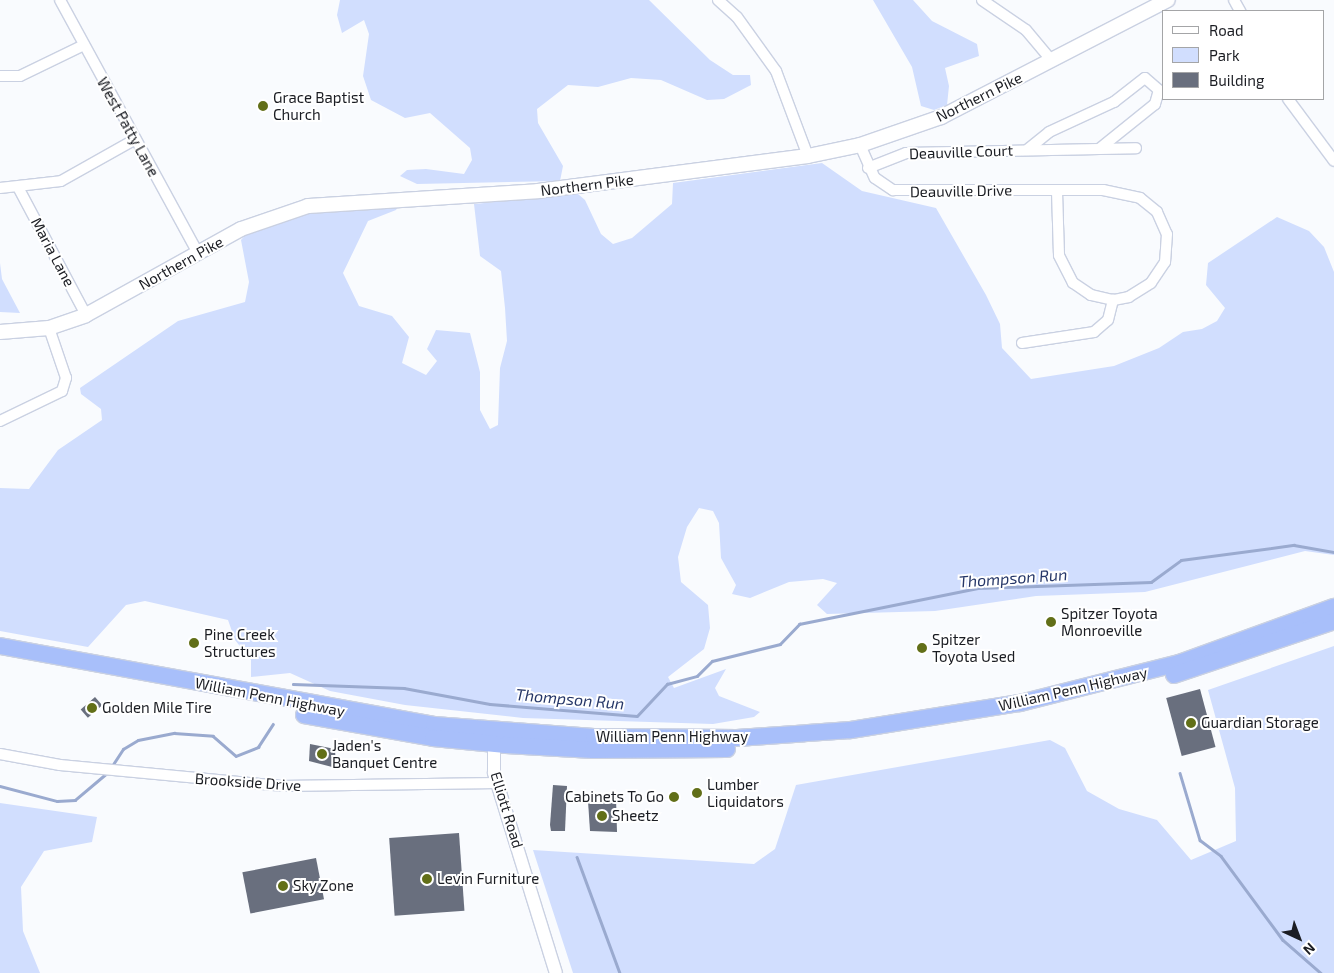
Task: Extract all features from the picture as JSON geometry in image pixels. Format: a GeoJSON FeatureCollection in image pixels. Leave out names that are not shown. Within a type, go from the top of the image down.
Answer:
{"type":"FeatureCollection","features":[{"type":"Feature","properties":{"kind":"highway","name":"William Penn Highway"},"geometry":{"type":"LineString","coordinates":[[0,656],[345,723],[494,737],[737,738],[902,724],[1020,703],[1144,672],[1333,618]]}},
{"type":"Feature","properties":{"kind":"highway","name":"William Penn Highway"},"geometry":{"type":"LineString","coordinates":[[0,646],[347,712],[494,737]]}},
{"type":"Feature","properties":{"kind":"main road","name":"Northern Pike"},"geometry":{"type":"LineString","coordinates":[[0,332],[50,328],[86,315],[260,220],[315,204],[538,191],[808,156],[860,145],[941,117],[1168,0]]}},
{"type":"Feature","properties":{"kind":"street","name":"West Patty Lane"},"geometry":{"type":"LineString","coordinates":[[60,0],[134,140],[198,253]]}},
{"type":"Feature","properties":{"kind":"street"},"geometry":{"type":"LineString","coordinates":[[718,0],[743,24],[776,71],[808,156]]}},
{"type":"Feature","properties":{"kind":"street"},"geometry":{"type":"LineString","coordinates":[[982,0],[1026,30],[1052,61]]}},
{"type":"Feature","properties":{"kind":"street"},"geometry":{"type":"LineString","coordinates":[[0,76],[20,76],[84,45]]}},
{"type":"Feature","properties":{"kind":"street","name":"Deauville Court"},"geometry":{"type":"LineString","coordinates":[[1027,150],[1049,132],[1114,102],[1145,78],[1159,90],[1155,104],[1099,149]]}},
{"type":"Feature","properties":{"kind":"street"},"geometry":{"type":"LineString","coordinates":[[1289,100],[1334,161]]}},
{"type":"Feature","properties":{"kind":"street"},"geometry":{"type":"LineString","coordinates":[[0,188],[19,189],[61,181],[134,140]]}},
{"type":"Feature","properties":{"kind":"street","name":"Deauville Drive"},"geometry":{"type":"LineString","coordinates":[[860,145],[868,168],[882,185],[907,192],[1057,190],[1125,193],[1150,205],[1163,222],[1168,248],[1159,274],[1140,291],[1113,300]]}},
{"type":"Feature","properties":{"kind":"street","name":"Deauville Court"},"geometry":{"type":"LineString","coordinates":[[868,168],[906,152],[1136,148]]}},
{"type":"Feature","properties":{"kind":"street","name":"Maria Lane"},"geometry":{"type":"LineString","coordinates":[[19,189],[86,315]]}},
{"type":"Feature","properties":{"kind":"street"},"geometry":{"type":"LineString","coordinates":[[1022,343],[1094,332],[1108,320],[1113,300],[1082,290],[1065,270],[1058,245],[1057,190]]}},
{"type":"Feature","properties":{"kind":"street"},"geometry":{"type":"LineString","coordinates":[[0,421],[62,391],[66,378],[50,328]]}},
{"type":"Feature","properties":{"kind":"street","name":"Elliott Road"},"geometry":{"type":"LineString","coordinates":[[494,737],[498,783],[556,973]]}},
{"type":"Feature","properties":{"kind":"street","name":"Brookside Drive"},"geometry":{"type":"LineString","coordinates":[[0,754],[116,770],[281,786],[498,783]]}},
{"type":"Feature","properties":{"kind":"green space"},"geometry":{"type":"Polygon","coordinates":[[[340,0],[649,0],[710,60],[733,75],[750,75],[751,85],[724,99],[707,100],[661,80],[631,78],[598,87],[568,85],[537,109],[538,123],[563,166],[560,181],[417,184],[400,176],[407,170],[426,169],[464,174],[472,160],[470,148],[430,113],[405,118],[371,100],[363,76],[369,34],[364,20],[342,33],[337,15],[340,0]]]}},
{"type":"Feature","properties":{"kind":"green space"},"geometry":{"type":"Polygon","coordinates":[[[873,0],[913,0],[932,21],[977,44],[979,56],[945,68],[949,86],[947,105],[934,110],[921,106],[912,67],[873,0]]]}},
{"type":"Feature","properties":{"kind":"green space"},"geometry":{"type":"Polygon","coordinates":[[[822,163],[862,191],[936,208],[986,295],[1000,324],[1002,348],[1031,379],[1114,366],[1159,348],[1183,332],[1202,329],[1217,321],[1225,308],[1206,285],[1208,263],[1277,217],[1309,231],[1324,247],[1334,272],[1334,555],[1305,551],[1145,592],[1036,596],[935,611],[827,614],[817,605],[837,583],[823,579],[789,582],[750,598],[732,594],[736,585],[721,558],[719,523],[713,511],[699,508],[687,527],[678,557],[681,582],[708,605],[710,628],[704,649],[668,677],[674,688],[726,669],[715,688],[719,696],[760,712],[754,717],[713,724],[523,718],[405,705],[330,691],[290,673],[251,677],[251,660],[235,640],[228,620],[145,601],[126,605],[88,647],[0,631],[0,488],[29,489],[58,450],[102,420],[101,409],[81,394],[80,388],[178,321],[245,302],[249,282],[241,240],[247,233],[287,217],[344,206],[400,203],[396,210],[368,221],[343,273],[359,306],[392,316],[409,337],[402,363],[426,375],[437,361],[427,349],[436,330],[470,333],[480,372],[480,410],[490,429],[498,425],[500,368],[507,341],[505,308],[501,271],[480,256],[474,204],[578,194],[585,200],[601,234],[613,244],[632,238],[672,204],[673,183],[822,163]]]}},
{"type":"Feature","properties":{"kind":"green space"},"geometry":{"type":"Polygon","coordinates":[[[0,263],[2,279],[20,313],[0,312],[0,263]]]}},
{"type":"Feature","properties":{"kind":"green space"},"geometry":{"type":"Polygon","coordinates":[[[1334,646],[1334,973],[573,973],[533,850],[754,864],[775,849],[796,785],[1050,740],[1065,748],[1087,791],[1119,809],[1157,820],[1191,860],[1236,841],[1235,788],[1208,690],[1334,646]]]}},
{"type":"Feature","properties":{"kind":"green space"},"geometry":{"type":"Polygon","coordinates":[[[0,803],[97,817],[92,842],[44,851],[21,887],[23,931],[40,973],[0,973],[0,803]]]}},
{"type":"Feature","properties":{"kind":"building","name":"Guardian Storage"},"geometry":{"type":"Polygon","coordinates":[[[1200,689],[1216,747],[1182,756],[1166,698],[1200,689]]]}},
{"type":"Feature","properties":{"kind":"building","name":"Golden Mile Tire"},"geometry":{"type":"Polygon","coordinates":[[[95,697],[102,705],[88,718],[81,709],[95,697]]]}},
{"type":"Feature","properties":{"kind":"building","name":"Jaden's Banquet Centre"},"geometry":{"type":"Polygon","coordinates":[[[310,744],[335,749],[336,768],[309,761],[310,744]]]}},
{"type":"Feature","properties":{"kind":"building"},"geometry":{"type":"Polygon","coordinates":[[[553,785],[567,786],[565,831],[551,831],[553,785]]]}},
{"type":"Feature","properties":{"kind":"building","name":"Sheetz"},"geometry":{"type":"Polygon","coordinates":[[[600,794],[616,798],[617,832],[590,831],[588,801],[600,794]]]}},
{"type":"Feature","properties":{"kind":"building","name":"Levin Furniture"},"geometry":{"type":"Polygon","coordinates":[[[459,833],[464,911],[395,916],[389,838],[459,833]]]}},
{"type":"Feature","properties":{"kind":"building","name":"Sky Zone"},"geometry":{"type":"Polygon","coordinates":[[[316,858],[324,899],[250,914],[242,872],[316,858]]]}},
{"type":"Feature","properties":{"kind":"waterway","name":"Thompson Run"},"geometry":{"type":"LineString","coordinates":[[293,684],[404,688],[490,704],[637,716],[667,684],[697,676],[712,661],[780,644],[799,624],[977,588],[1151,582],[1181,560],[1294,545],[1334,552]]}},
{"type":"Feature","properties":{"kind":"waterway","name":"Thompson Run"},"geometry":{"type":"LineString","coordinates":[[112,766],[123,749],[138,740],[174,733],[213,736],[236,756],[258,747],[273,724]]}},
{"type":"Feature","properties":{"kind":"waterway","name":"Thompson Run"},"geometry":{"type":"LineString","coordinates":[[0,786],[57,801],[75,800],[107,773]]}},
{"type":"Feature","properties":{"kind":"waterway"},"geometry":{"type":"LineString","coordinates":[[1180,773],[1200,840],[1221,856],[1283,940],[1321,973]]}},
{"type":"Feature","properties":{"kind":"waterway"},"geometry":{"type":"LineString","coordinates":[[577,857],[620,973]]}},
{"type":"Feature","properties":{"kind":"place","name":"Grace Baptist Church"},"geometry":{"type":"Point","coordinates":[263,106]}},
{"type":"Feature","properties":{"kind":"place","name":"Spitzer Toyota Monroeville"},"geometry":{"type":"Point","coordinates":[1051,622]}},
{"type":"Feature","properties":{"kind":"place","name":"Pine Creek Structures"},"geometry":{"type":"Point","coordinates":[194,643]}},
{"type":"Feature","properties":{"kind":"place","name":"Spitzer Toyota Used"},"geometry":{"type":"Point","coordinates":[922,648]}},
{"type":"Feature","properties":{"kind":"place","name":"Golden Mile Tire"},"geometry":{"type":"Point","coordinates":[92,708]}},
{"type":"Feature","properties":{"kind":"place","name":"Guardian Storage"},"geometry":{"type":"Point","coordinates":[1191,723]}},
{"type":"Feature","properties":{"kind":"place","name":"Jaden's Banquet Centre"},"geometry":{"type":"Point","coordinates":[322,754]}},
{"type":"Feature","properties":{"kind":"place","name":"Lumber Liquidators"},"geometry":{"type":"Point","coordinates":[697,793]}},
{"type":"Feature","properties":{"kind":"place","name":"Cabinets To Go"},"geometry":{"type":"Point","coordinates":[674,797]}},
{"type":"Feature","properties":{"kind":"place","name":"Sheetz"},"geometry":{"type":"Point","coordinates":[602,816]}},
{"type":"Feature","properties":{"kind":"place","name":"Levin Furniture"},"geometry":{"type":"Point","coordinates":[427,879]}},
{"type":"Feature","properties":{"kind":"place","name":"Sky Zone"},"geometry":{"type":"Point","coordinates":[283,886]}}]}
